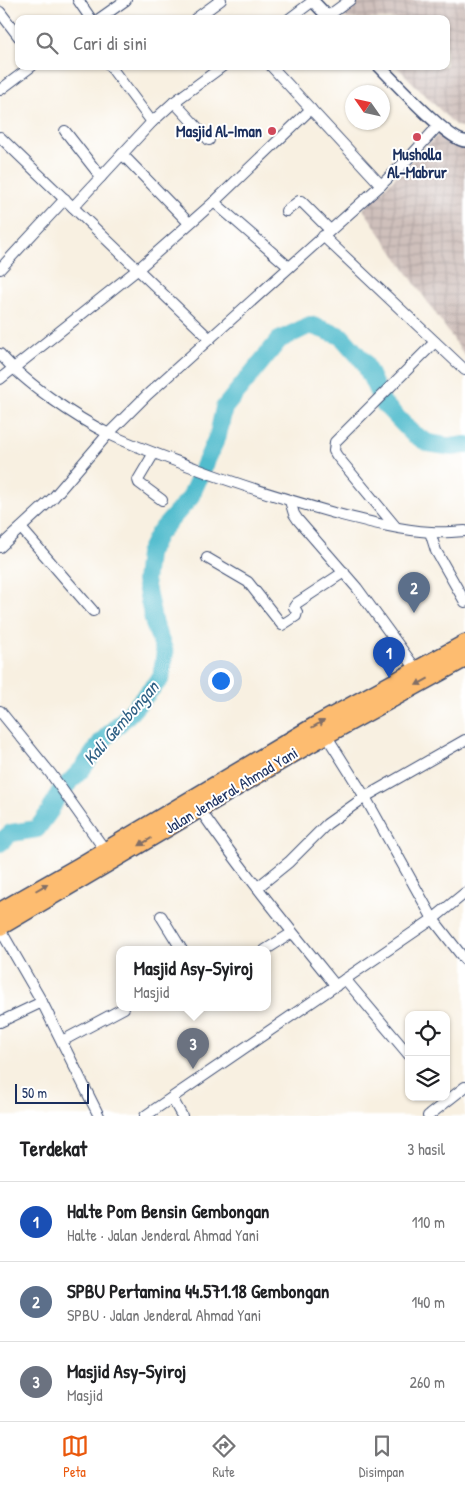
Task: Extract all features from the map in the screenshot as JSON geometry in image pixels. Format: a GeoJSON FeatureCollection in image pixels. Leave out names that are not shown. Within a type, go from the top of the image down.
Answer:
{"type":"FeatureCollection","features":[{"type":"Feature","properties":{"kind":"highway","name":"Jalan Jenderal Ahmad Yani"},"geometry":{"type":"LineString","coordinates":[[0,928],[319,723],[416,669],[465,648]]}},
{"type":"Feature","properties":{"kind":"highway","name":"Jalan Jenderal Ahmad Yani"},"geometry":{"type":"LineString","coordinates":[[0,911],[105,850],[326,734],[465,648]]}},
{"type":"Feature","properties":{"kind":"street"},"geometry":{"type":"LineString","coordinates":[[78,0],[88,15]]}},
{"type":"Feature","properties":{"kind":"street"},"geometry":{"type":"LineString","coordinates":[[105,15],[126,0]]}},
{"type":"Feature","properties":{"kind":"street"},"geometry":{"type":"LineString","coordinates":[[200,15],[221,0]]}},
{"type":"Feature","properties":{"kind":"street"},"geometry":{"type":"LineString","coordinates":[[294,15],[312,0],[326,15]]}},
{"type":"Feature","properties":{"kind":"street"},"geometry":{"type":"LineString","coordinates":[[332,15],[350,0]]}},
{"type":"Feature","properties":{"kind":"street"},"geometry":{"type":"LineString","coordinates":[[0,12],[15,32]]}},
{"type":"Feature","properties":{"kind":"street"},"geometry":{"type":"LineString","coordinates":[[0,90],[27,70]]}},
{"type":"Feature","properties":{"kind":"street"},"geometry":{"type":"LineString","coordinates":[[113,70],[152,122]]}},
{"type":"Feature","properties":{"kind":"street"},"geometry":{"type":"LineString","coordinates":[[73,207],[152,122],[174,102],[218,70]]}},
{"type":"Feature","properties":{"kind":"street"},"geometry":{"type":"LineString","coordinates":[[275,70],[381,185]]}},
{"type":"Feature","properties":{"kind":"street"},"geometry":{"type":"LineString","coordinates":[[383,70],[438,125],[451,136],[460,141],[465,141]]}},
{"type":"Feature","properties":{"kind":"street"},"geometry":{"type":"LineString","coordinates":[[174,102],[209,140]]}},
{"type":"Feature","properties":{"kind":"street"},"geometry":{"type":"LineString","coordinates":[[0,379],[138,270],[214,202],[312,109]]}},
{"type":"Feature","properties":{"kind":"street"},"geometry":{"type":"LineString","coordinates":[[0,546],[61,491],[108,434],[147,395],[381,185],[407,160],[438,125]]}},
{"type":"Feature","properties":{"kind":"street"},"geometry":{"type":"LineString","coordinates":[[65,131],[101,177]]}},
{"type":"Feature","properties":{"kind":"street"},"geometry":{"type":"LineString","coordinates":[[0,137],[210,339]]}},
{"type":"Feature","properties":{"kind":"street"},"geometry":{"type":"LineString","coordinates":[[122,154],[189,224]]}},
{"type":"Feature","properties":{"kind":"street"},"geometry":{"type":"LineString","coordinates":[[0,269],[65,199]]}},
{"type":"Feature","properties":{"kind":"street"},"geometry":{"type":"LineString","coordinates":[[286,211],[300,200],[326,233],[465,370]]}},
{"type":"Feature","properties":{"kind":"street"},"geometry":{"type":"LineString","coordinates":[[214,202],[289,267]]}},
{"type":"Feature","properties":{"kind":"street"},"geometry":{"type":"LineString","coordinates":[[394,526],[337,456],[333,446],[435,342]]}},
{"type":"Feature","properties":{"kind":"street"},"geometry":{"type":"LineString","coordinates":[[0,354],[13,369],[46,394],[108,434],[174,461],[250,489],[372,522],[430,532],[465,532]]}},
{"type":"Feature","properties":{"kind":"street"},"geometry":{"type":"LineString","coordinates":[[154,453],[138,480],[139,483],[162,500]]}},
{"type":"Feature","properties":{"kind":"street"},"geometry":{"type":"LineString","coordinates":[[290,500],[298,520],[344,572],[416,669]]}},
{"type":"Feature","properties":{"kind":"street"},"geometry":{"type":"LineString","coordinates":[[21,528],[93,611]]}},
{"type":"Feature","properties":{"kind":"street"},"geometry":{"type":"LineString","coordinates":[[430,532],[436,551],[465,602]]}},
{"type":"Feature","properties":{"kind":"street"},"geometry":{"type":"LineString","coordinates":[[207,558],[248,582],[282,625],[297,614],[294,607],[297,603],[344,572]]}},
{"type":"Feature","properties":{"kind":"street"},"geometry":{"type":"LineString","coordinates":[[0,712],[51,774],[105,850]]}},
{"type":"Feature","properties":{"kind":"street"},"geometry":{"type":"LineString","coordinates":[[326,734],[365,797],[433,919],[465,960]]}},
{"type":"Feature","properties":{"kind":"street"},"geometry":{"type":"LineString","coordinates":[[258,887],[289,862],[327,824],[365,797],[465,740]]}},
{"type":"Feature","properties":{"kind":"street"},"geometry":{"type":"LineString","coordinates":[[196,803],[228,849],[292,933],[336,986]]}},
{"type":"Feature","properties":{"kind":"street"},"geometry":{"type":"LineString","coordinates":[[146,1116],[433,919],[465,893]]}},
{"type":"Feature","properties":{"kind":"street"},"geometry":{"type":"LineString","coordinates":[[161,916],[180,946]]}},
{"type":"Feature","properties":{"kind":"street"},"geometry":{"type":"LineString","coordinates":[[0,928],[42,1002],[99,1116]]}},
{"type":"Feature","properties":{"kind":"street"},"geometry":{"type":"LineString","coordinates":[[271,946],[292,933]]}},
{"type":"Feature","properties":{"kind":"street"},"geometry":{"type":"LineString","coordinates":[[345,979],[405,1050]]}},
{"type":"Feature","properties":{"kind":"street"},"geometry":{"type":"LineString","coordinates":[[0,1022],[42,1002]]}},
{"type":"Feature","properties":{"kind":"street"},"geometry":{"type":"LineString","coordinates":[[62,1041],[118,1011]]}},
{"type":"Feature","properties":{"kind":"street"},"geometry":{"type":"LineString","coordinates":[[450,1096],[465,1087]]}},
{"type":"Feature","properties":{"kind":"street"},"geometry":{"type":"LineString","coordinates":[[172,1098],[182,1116]]}},
{"type":"Feature","properties":{"kind":"street"},"geometry":{"type":"LineString","coordinates":[[428,1116],[442,1101]]}},
{"type":"Feature","properties":{"kind":"shaded area"},"geometry":{"type":"Polygon","coordinates":[[[359,0],[465,0],[465,129],[455,125],[400,70],[450,70],[450,15],[344,15],[342,13],[359,0]]]}},
{"type":"Feature","properties":{"kind":"shaded area"},"geometry":{"type":"Polygon","coordinates":[[[441,132],[465,144],[465,356],[363,209],[441,132]]]}},
{"type":"Feature","properties":{"kind":"waterway","name":"Kali Gembongan"},"geometry":{"type":"LineString","coordinates":[[0,843],[11,833],[37,829],[50,811],[59,793],[83,768],[101,742],[161,678],[165,652],[154,624],[145,581],[148,554],[158,534],[190,498],[218,435],[224,408],[279,340],[310,325],[341,336],[364,362],[383,403],[412,433],[428,443],[452,447],[465,445]]}},
{"type":"Feature","properties":{"kind":"place","name":"Masjid Al-Iman"},"geometry":{"type":"Point","coordinates":[272,131]}},
{"type":"Feature","properties":{"kind":"place","name":"Musholla Al-Mabrur"},"geometry":{"type":"Point","coordinates":[417,137]}},
{"type":"Feature","properties":{"kind":"place","name":"SPBU Pertamina 44.571.18 Gembongan"},"geometry":{"type":"Point","coordinates":[414,613]}},
{"type":"Feature","properties":{"kind":"place","name":"Halte Pom Bensin Gembongan"},"geometry":{"type":"Point","coordinates":[389,678]}},
{"type":"Feature","properties":{"kind":"place","name":"Masjid Asy-Syiroj"},"geometry":{"type":"Point","coordinates":[193,1069]}}]}
